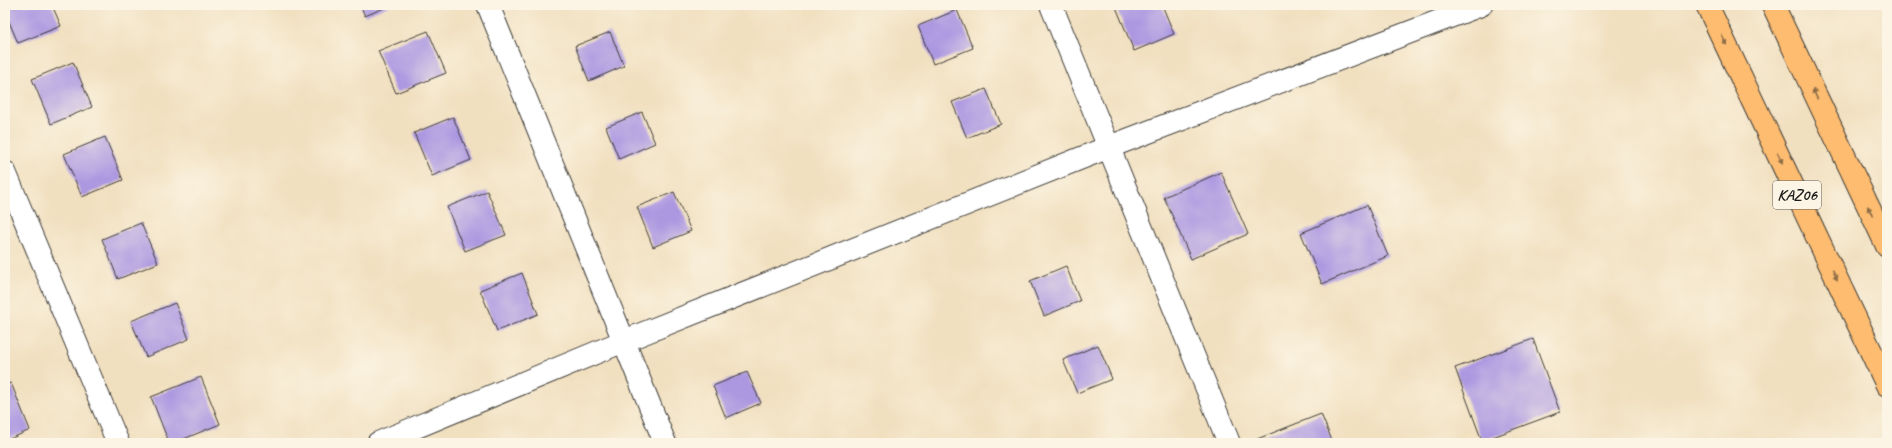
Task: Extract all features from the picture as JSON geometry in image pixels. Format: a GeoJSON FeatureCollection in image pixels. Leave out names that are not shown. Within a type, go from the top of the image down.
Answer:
{"type":"FeatureCollection","features":[{"type":"Feature","properties":{"kind":"highway","name":"KАZ06"},"geometry":{"type":"LineString","coordinates":[[1707,5],[1887,385]]}},
{"type":"Feature","properties":{"kind":"highway"},"geometry":{"type":"LineString","coordinates":[[1773,5],[1887,246]]}},
{"type":"Feature","properties":{"kind":"street"},"geometry":{"type":"LineString","coordinates":[[488,5],[665,443]]}},
{"type":"Feature","properties":{"kind":"street"},"geometry":{"type":"LineString","coordinates":[[1051,5],[1229,443]]}},
{"type":"Feature","properties":{"kind":"street"},"geometry":{"type":"LineString","coordinates":[[378,443],[624,341],[1109,147],[1481,5]]}},
{"type":"Feature","properties":{"kind":"street"},"geometry":{"type":"LineString","coordinates":[[5,172],[118,443]]}},
{"type":"Feature","properties":{"kind":"building"},"geometry":{"type":"Polygon","coordinates":[[[5,5],[52,5],[61,26],[18,43],[5,12],[5,5]]]}},
{"type":"Feature","properties":{"kind":"building"},"geometry":{"type":"Polygon","coordinates":[[[360,5],[391,5],[365,16],[360,5]]]}},
{"type":"Feature","properties":{"kind":"building"},"geometry":{"type":"Polygon","coordinates":[[[1121,5],[1162,5],[1174,34],[1134,51],[1116,7],[1121,5]]]}},
{"type":"Feature","properties":{"kind":"building"},"geometry":{"type":"Polygon","coordinates":[[[957,10],[973,48],[933,64],[918,26],[957,10]]]}},
{"type":"Feature","properties":{"kind":"building"},"geometry":{"type":"Polygon","coordinates":[[[428,31],[446,73],[396,93],[378,51],[428,31]]]}},
{"type":"Feature","properties":{"kind":"building"},"geometry":{"type":"Polygon","coordinates":[[[610,32],[624,66],[589,81],[575,46],[610,32]]]}},
{"type":"Feature","properties":{"kind":"building"},"geometry":{"type":"Polygon","coordinates":[[[73,62],[92,107],[51,124],[32,79],[73,62]]]}},
{"type":"Feature","properties":{"kind":"building"},"geometry":{"type":"Polygon","coordinates":[[[986,89],[1001,124],[967,138],[952,102],[986,89]]]}},
{"type":"Feature","properties":{"kind":"building"},"geometry":{"type":"Polygon","coordinates":[[[642,112],[655,143],[619,159],[606,127],[642,112]]]}},
{"type":"Feature","properties":{"kind":"building"},"geometry":{"type":"Polygon","coordinates":[[[453,117],[471,160],[432,176],[414,133],[453,117]]]}},
{"type":"Feature","properties":{"kind":"building"},"geometry":{"type":"Polygon","coordinates":[[[105,137],[123,180],[82,197],[64,154],[105,137]]]}},
{"type":"Feature","properties":{"kind":"building"},"geometry":{"type":"Polygon","coordinates":[[[1221,172],[1248,234],[1191,259],[1164,197],[1221,172]]]}},
{"type":"Feature","properties":{"kind":"building"},"geometry":{"type":"Polygon","coordinates":[[[487,191],[506,235],[465,251],[447,207],[487,191]]]}},
{"type":"Feature","properties":{"kind":"building"},"geometry":{"type":"Polygon","coordinates":[[[674,192],[691,231],[653,247],[637,207],[674,192]]]}},
{"type":"Feature","properties":{"kind":"building"},"geometry":{"type":"Polygon","coordinates":[[[1367,205],[1388,256],[1322,284],[1301,233],[1367,205]]]}},
{"type":"Feature","properties":{"kind":"building"},"geometry":{"type":"Polygon","coordinates":[[[141,223],[158,263],[118,279],[102,239],[141,223]]]}},
{"type":"Feature","properties":{"kind":"building"},"geometry":{"type":"Polygon","coordinates":[[[1066,266],[1080,301],[1044,316],[1030,281],[1066,266]]]}},
{"type":"Feature","properties":{"kind":"building"},"geometry":{"type":"Polygon","coordinates":[[[522,273],[538,314],[497,331],[480,290],[522,273]]]}},
{"type":"Feature","properties":{"kind":"building"},"geometry":{"type":"Polygon","coordinates":[[[175,303],[189,339],[146,357],[131,321],[175,303]]]}},
{"type":"Feature","properties":{"kind":"building"},"geometry":{"type":"Polygon","coordinates":[[[1533,339],[1560,412],[1482,441],[1455,368],[1533,339]]]}},
{"type":"Feature","properties":{"kind":"building"},"geometry":{"type":"Polygon","coordinates":[[[1098,345],[1112,379],[1077,393],[1063,360],[1098,345]]]}},
{"type":"Feature","properties":{"kind":"building"},"geometry":{"type":"Polygon","coordinates":[[[747,372],[761,403],[726,418],[713,386],[747,372]]]}},
{"type":"Feature","properties":{"kind":"building"},"geometry":{"type":"Polygon","coordinates":[[[201,377],[220,424],[174,443],[169,443],[151,397],[201,377]]]}},
{"type":"Feature","properties":{"kind":"building"},"geometry":{"type":"Polygon","coordinates":[[[11,383],[30,430],[5,441],[5,385],[11,383]]]}},
{"type":"Feature","properties":{"kind":"building"},"geometry":{"type":"Polygon","coordinates":[[[1321,414],[1333,443],[1253,443],[1252,441],[1321,414]]]}}]}
